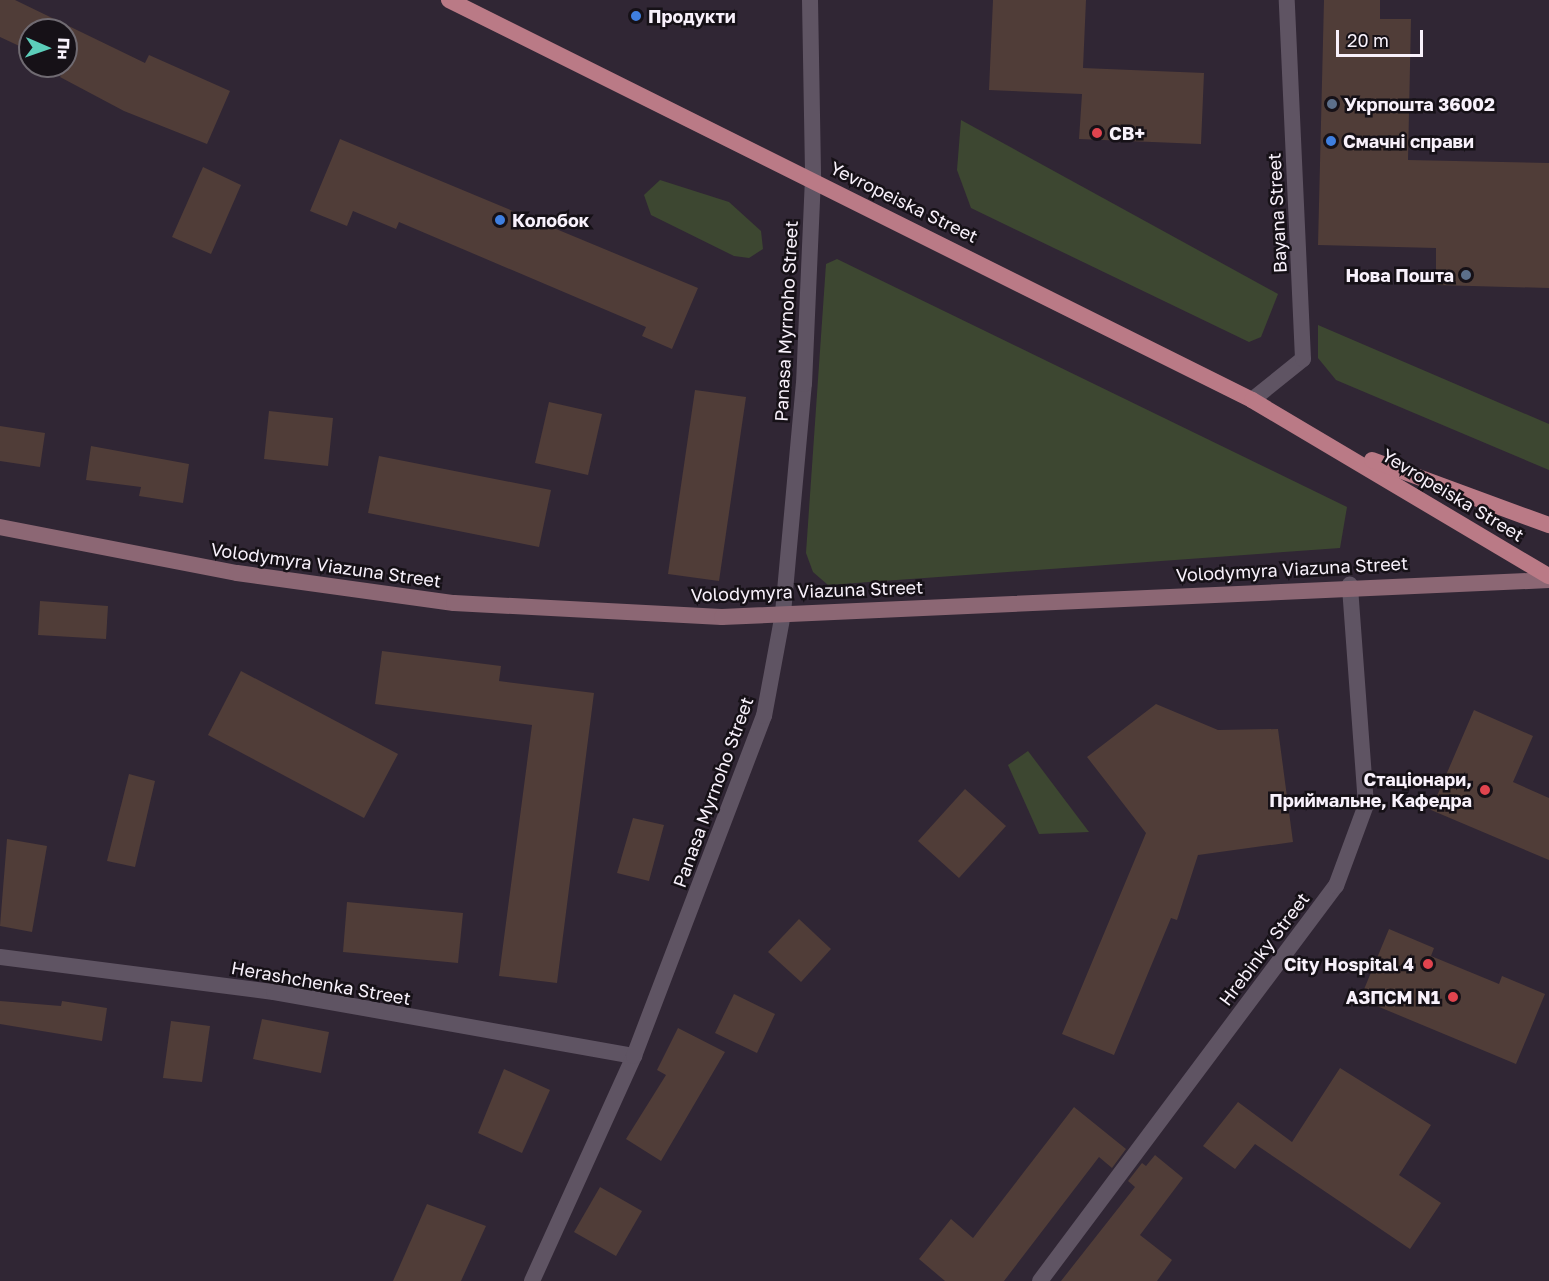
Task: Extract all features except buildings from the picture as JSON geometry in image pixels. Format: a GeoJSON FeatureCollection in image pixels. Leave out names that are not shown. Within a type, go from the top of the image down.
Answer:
{"type":"FeatureCollection","features":[{"type":"Feature","properties":{"kind":"main road","name":"Yevropeiska Street"},"geometry":{"type":"LineString","coordinates":[[449,0],[813,178],[1252,400],[1338,448],[1549,578]]}},
{"type":"Feature","properties":{"kind":"main road","name":"Yevropeiska Street"},"geometry":{"type":"LineString","coordinates":[[1338,448],[1549,525]]}},
{"type":"Feature","properties":{"kind":"main road","name":"Volodymyra Viazuna Street"},"geometry":{"type":"LineString","coordinates":[[0,527],[237,573],[454,603],[722,617],[1350,585],[1549,578]]}},
{"type":"Feature","properties":{"kind":"street","name":"Panasa Myrnoho Street"},"geometry":{"type":"LineString","coordinates":[[532,1281],[634,1056],[764,716],[783,613],[804,384],[813,178],[810,0]]}},
{"type":"Feature","properties":{"kind":"street","name":"Bayana Street"},"geometry":{"type":"LineString","coordinates":[[1252,400],[1303,359],[1287,0]]}},
{"type":"Feature","properties":{"kind":"street","name":"Hrebinky Street"},"geometry":{"type":"LineString","coordinates":[[1040,1281],[1336,886],[1366,805],[1350,585]]}},
{"type":"Feature","properties":{"kind":"street","name":"Herashchenka Street"},"geometry":{"type":"LineString","coordinates":[[0,957],[274,992],[634,1056]]}},
{"type":"Feature","properties":{"kind":"green space"},"geometry":{"type":"Polygon","coordinates":[[[961,120],[1278,294],[1261,337],[1249,342],[971,208],[957,170],[961,120]]]}},
{"type":"Feature","properties":{"kind":"green space"},"geometry":{"type":"Polygon","coordinates":[[[660,180],[729,202],[761,231],[763,249],[749,258],[734,256],[651,215],[644,195],[660,180]]]}},
{"type":"Feature","properties":{"kind":"green space"},"geometry":{"type":"Polygon","coordinates":[[[837,259],[1347,507],[1340,548],[828,585],[813,572],[806,553],[826,264],[837,259]]]}},
{"type":"Feature","properties":{"kind":"green space"},"geometry":{"type":"Polygon","coordinates":[[[1318,325],[1549,424],[1549,470],[1336,380],[1318,358],[1318,325]]]}},
{"type":"Feature","properties":{"kind":"green space"},"geometry":{"type":"Polygon","coordinates":[[[1028,751],[1089,832],[1039,834],[1008,765],[1028,751]]]}},
{"type":"Feature","properties":{"kind":"place","name":"Продукти"},"geometry":{"type":"Point","coordinates":[636,16]}},
{"type":"Feature","properties":{"kind":"place","name":"Укрпошта 36002"},"geometry":{"type":"Point","coordinates":[1332,104]}},
{"type":"Feature","properties":{"kind":"place","name":"СВ+"},"geometry":{"type":"Point","coordinates":[1097,133]}},
{"type":"Feature","properties":{"kind":"place","name":"Смачні справи"},"geometry":{"type":"Point","coordinates":[1331,141]}},
{"type":"Feature","properties":{"kind":"place","name":"Колобок"},"geometry":{"type":"Point","coordinates":[500,220]}},
{"type":"Feature","properties":{"kind":"place","name":"Нова Пошта"},"geometry":{"type":"Point","coordinates":[1466,275]}},
{"type":"Feature","properties":{"kind":"place","name":"Стаціонари, Приймальне, Кафедра"},"geometry":{"type":"Point","coordinates":[1485,790]}},
{"type":"Feature","properties":{"kind":"place","name":"City Hospital 4"},"geometry":{"type":"Point","coordinates":[1428,964]}},
{"type":"Feature","properties":{"kind":"place","name":"АЗПСМ N1"},"geometry":{"type":"Point","coordinates":[1453,997]}}]}
